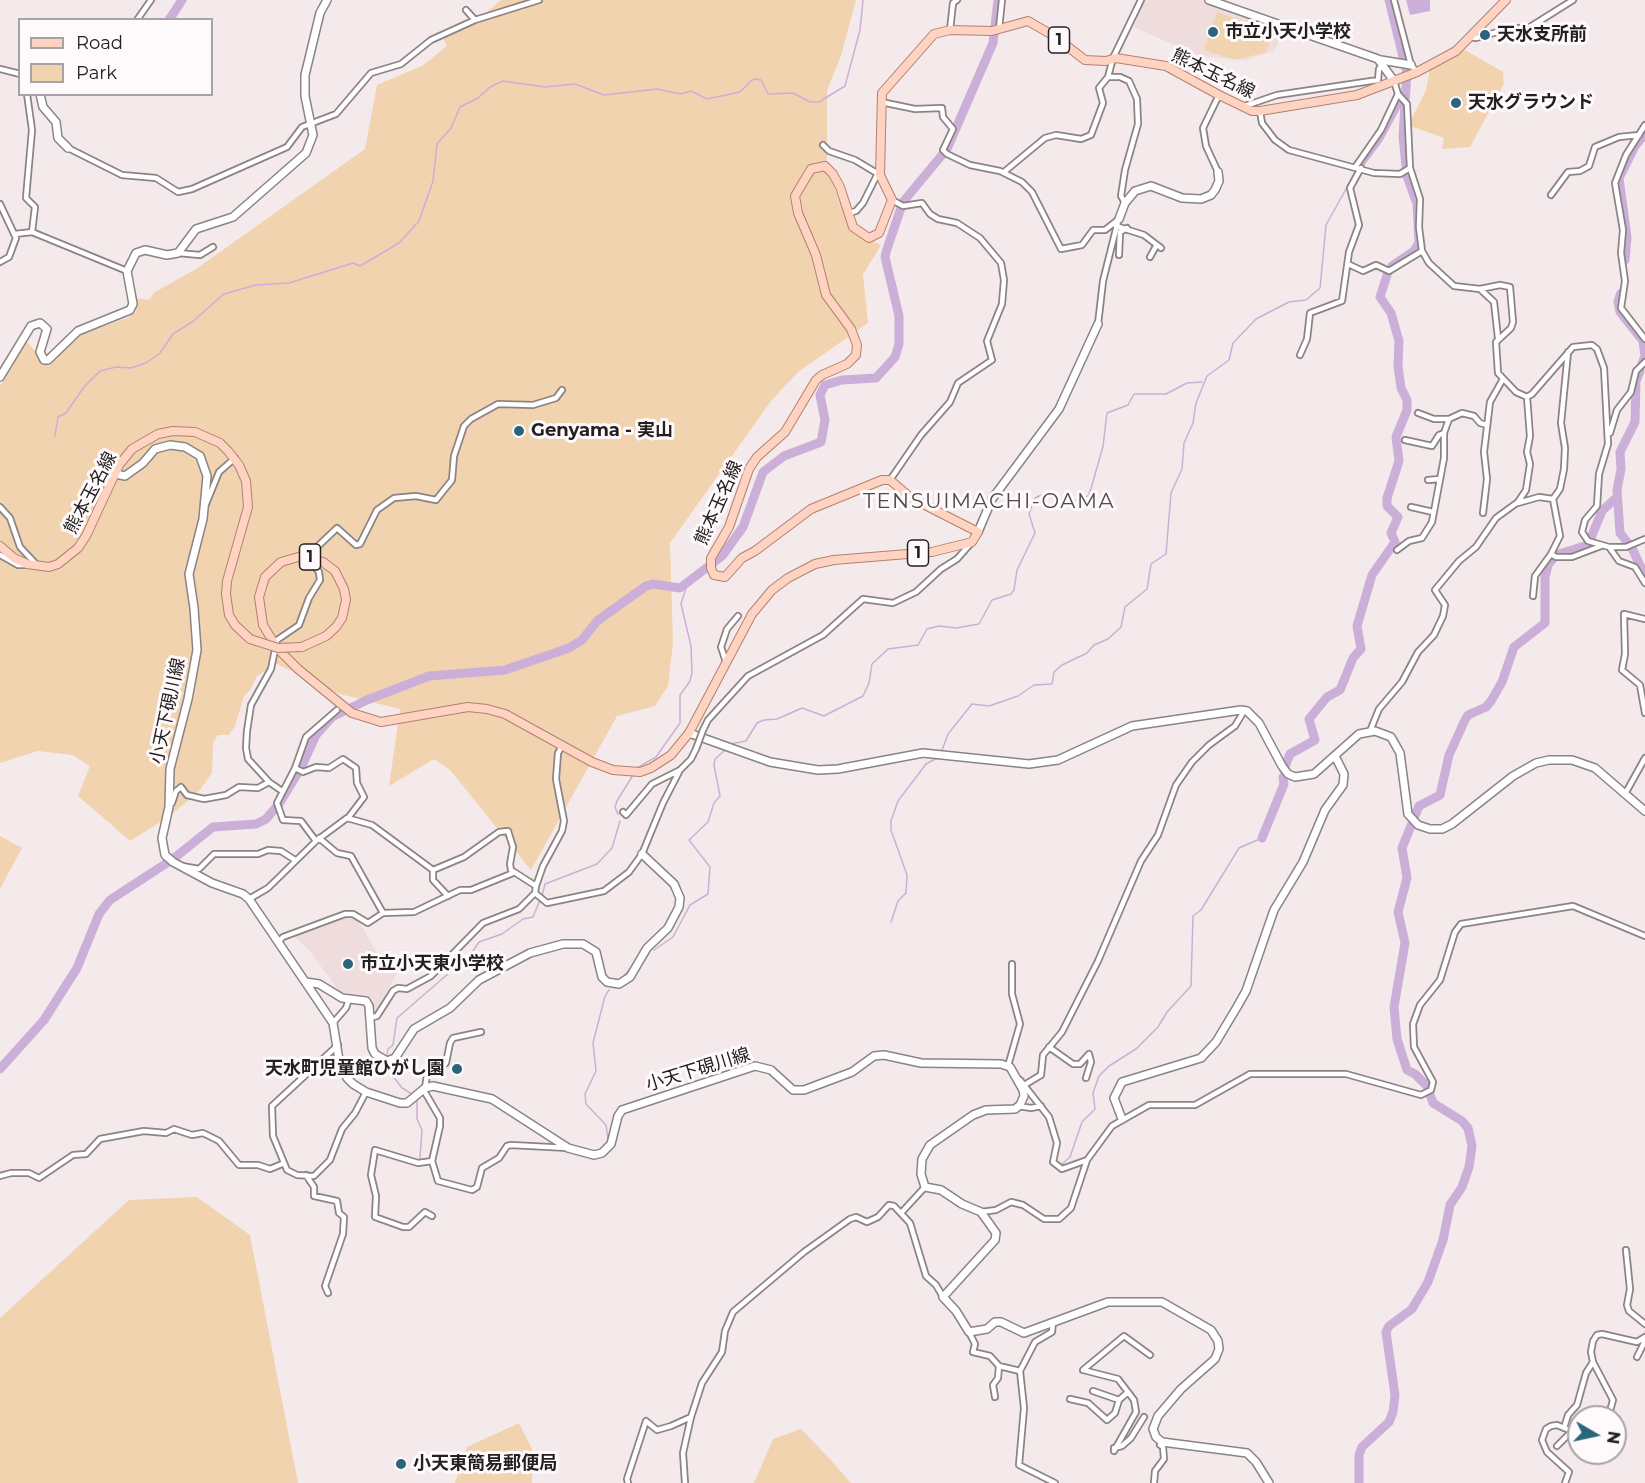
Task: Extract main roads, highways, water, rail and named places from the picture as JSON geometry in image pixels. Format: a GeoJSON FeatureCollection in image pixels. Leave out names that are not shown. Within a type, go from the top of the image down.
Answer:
{"type":"FeatureCollection","features":[{"type":"Feature","properties":{"kind":"main road","name":"熊本玉名線"},"geometry":{"type":"LineString","coordinates":[[0,546],[14,558],[38,567],[58,564],[78,548],[119,465],[132,449],[158,434],[186,431],[208,437],[220,443],[235,458],[246,481],[248,507],[227,581],[227,606],[235,625],[250,639],[278,648],[302,646],[326,636],[336,627],[342,618],[344,589],[335,571],[323,562],[302,556],[281,562],[270,570],[261,586],[259,611],[263,625],[277,648],[338,707],[381,722],[468,707],[487,708],[505,714],[592,762],[622,771],[640,772],[661,763],[689,733],[762,601],[795,573],[834,560],[932,552],[972,542],[978,532],[911,498],[890,480],[882,480],[811,509],[755,551],[742,558],[724,577],[714,575],[711,565],[739,503],[749,469],[757,457],[785,432],[816,380],[847,364],[856,355],[857,345],[851,328],[826,295],[813,247],[794,202],[799,187],[811,169],[820,166],[829,169],[840,187],[853,227],[868,238],[875,236],[898,203],[878,175],[882,93],[925,42],[934,34],[950,30],[999,28],[1028,21],[1054,36],[1085,60],[1096,62],[1113,58],[1146,61],[1166,66],[1252,111],[1260,111],[1357,94],[1414,73],[1446,58],[1506,0]]}},
{"type":"Feature","properties":{"kind":"waterway"},"geometry":{"type":"LineString","coordinates":[[170,18],[182,0]]}},
{"type":"Feature","properties":{"kind":"waterway"},"geometry":{"type":"LineString","coordinates":[[55,436],[58,417],[66,413],[84,387],[100,371],[116,367],[131,368],[146,363],[160,353],[173,334],[192,322],[224,294],[256,285],[289,283],[353,263],[360,266],[399,243],[419,221],[433,181],[437,144],[451,128],[460,107],[478,98],[490,87],[503,81],[545,87],[575,84],[604,95],[657,89],[680,94],[691,91],[707,99],[740,92],[752,80],[757,79],[761,80],[768,94],[793,93],[810,102],[819,102],[845,86],[860,30],[863,0]]}},
{"type":"Feature","properties":{"kind":"waterway"},"geometry":{"type":"LineString","coordinates":[[0,1069],[44,1020],[77,968],[99,914],[110,900],[173,859],[213,827],[256,824],[266,819],[279,804],[301,768],[316,735],[332,717],[367,700],[429,676],[505,670],[569,648],[582,640],[597,621],[646,586],[653,584],[680,588],[722,556],[743,527],[763,472],[784,456],[821,442],[825,420],[820,395],[825,385],[842,380],[876,378],[895,357],[899,344],[899,316],[885,257],[887,249],[903,202],[947,149],[993,43],[998,0]]}},
{"type":"Feature","properties":{"kind":"waterway"},"geometry":{"type":"LineString","coordinates":[[1389,0],[1407,73],[1403,136],[1407,176],[1417,204],[1419,243],[1414,251],[1392,266]]}},
{"type":"Feature","properties":{"kind":"waterway"},"geometry":{"type":"LineString","coordinates":[[1359,165],[1379,138],[1401,97]]}},
{"type":"Feature","properties":{"kind":"waterway"},"geometry":{"type":"LineString","coordinates":[[1625,260],[1627,237],[1619,178],[1635,146],[1645,134]]}},
{"type":"Feature","properties":{"kind":"waterway"},"geometry":{"type":"LineString","coordinates":[[941,753],[948,734],[972,704],[989,706],[1018,696],[1034,685],[1052,684],[1054,672],[1062,665],[1087,653],[1094,645],[1108,639],[1121,627],[1125,607],[1147,589],[1151,564],[1166,554],[1171,493],[1182,469],[1184,443],[1193,423],[1196,403],[1207,376],[1229,360],[1233,343],[1256,319],[1289,302],[1306,300],[1320,288],[1326,225],[1356,171]]}},
{"type":"Feature","properties":{"kind":"waterway"},"geometry":{"type":"LineString","coordinates":[[1286,764],[1290,754],[1315,740],[1309,719],[1327,697],[1340,690],[1353,658],[1361,649],[1357,626],[1372,575],[1395,542],[1391,533],[1398,517],[1387,506],[1387,498],[1399,461],[1396,437],[1407,410],[1407,400],[1401,388],[1398,366],[1399,341],[1391,313],[1380,297],[1388,272]]}},
{"type":"Feature","properties":{"kind":"waterway"},"geometry":{"type":"LineString","coordinates":[[1621,293],[1618,301],[1620,312],[1643,341],[1645,356],[1642,364]]}},
{"type":"Feature","properties":{"kind":"waterway"},"geometry":{"type":"LineString","coordinates":[[1628,543],[1620,533],[1617,490],[1621,469],[1620,452],[1635,422],[1636,381],[1640,371]]}},
{"type":"Feature","properties":{"kind":"waterway"},"geometry":{"type":"LineString","coordinates":[[730,744],[746,741],[757,723],[764,720],[777,719],[802,708],[824,716],[863,696],[869,683],[872,664],[888,649],[918,645],[927,629],[939,626],[956,628],[979,624],[992,600],[1011,594],[1014,590],[1017,570],[1035,533],[1029,514],[1035,498],[1041,495],[1075,501],[1088,496],[1103,446],[1107,413],[1128,405],[1134,394],[1166,394],[1187,383],[1202,382]]}},
{"type":"Feature","properties":{"kind":"waterway"},"geometry":{"type":"LineString","coordinates":[[1359,1483],[1359,1455],[1362,1447],[1389,1422],[1393,1412],[1395,1395],[1386,1332],[1389,1326],[1412,1309],[1428,1282],[1443,1240],[1450,1205],[1462,1187],[1469,1167],[1472,1146],[1468,1128],[1462,1121],[1433,1103],[1427,1086],[1415,1074],[1407,1070],[1397,1039],[1394,1007],[1405,943],[1398,912],[1407,878],[1402,848],[1419,806],[1440,795],[1449,755],[1468,715],[1486,707],[1502,682],[1514,647],[1545,623],[1545,578],[1548,565],[1556,555],[1588,545],[1602,511],[1617,497]]}},
{"type":"Feature","properties":{"kind":"waterway"},"geometry":{"type":"LineString","coordinates":[[1631,546],[1645,576]]}},
{"type":"Feature","properties":{"kind":"waterway"},"geometry":{"type":"LineString","coordinates":[[637,768],[656,757],[680,723],[680,695],[690,681],[692,673],[691,646],[681,604],[687,585]]}},
{"type":"Feature","properties":{"kind":"waterway"},"geometry":{"type":"LineString","coordinates":[[654,950],[673,937],[690,905],[708,894],[710,867],[689,840],[708,822],[714,803],[720,796],[714,765],[715,759],[725,750]]}},
{"type":"Feature","properties":{"kind":"waterway"},"geometry":{"type":"LineString","coordinates":[[891,922],[898,901],[906,893],[907,875],[891,830],[891,821],[898,801],[926,764],[939,757]]}},
{"type":"Feature","properties":{"kind":"waterway"},"geometry":{"type":"LineString","coordinates":[[618,814],[615,807],[617,801],[633,775]]}},
{"type":"Feature","properties":{"kind":"waterway"},"geometry":{"type":"LineString","coordinates":[[1262,838],[1284,784],[1283,777]]}},
{"type":"Feature","properties":{"kind":"waterway"},"geometry":{"type":"LineString","coordinates":[[542,896],[545,884],[597,864],[612,848],[620,821]]}},
{"type":"Feature","properties":{"kind":"waterway"},"geometry":{"type":"LineString","coordinates":[[1061,1165],[1070,1157],[1082,1122],[1095,1109],[1093,1093],[1099,1076],[1109,1066],[1136,1049],[1158,1027],[1167,1012],[1191,986],[1193,916],[1201,910],[1239,848],[1262,838]]}},
{"type":"Feature","properties":{"kind":"waterway"},"geometry":{"type":"LineString","coordinates":[[387,1055],[388,1049],[393,1045],[397,1018],[471,954],[479,942],[502,934],[523,919],[533,917],[540,900]]}},
{"type":"Feature","properties":{"kind":"waterway"},"geometry":{"type":"LineString","coordinates":[[638,969],[649,953]]}},
{"type":"Feature","properties":{"kind":"waterway"},"geometry":{"type":"LineString","coordinates":[[621,979],[630,969]]}},
{"type":"Feature","properties":{"kind":"waterway"},"geometry":{"type":"LineString","coordinates":[[608,1139],[606,1125],[586,1104],[585,1094],[596,1071],[593,1043],[605,996],[609,990]]}},
{"type":"Feature","properties":{"kind":"waterway"},"geometry":{"type":"LineString","coordinates":[[385,1066],[402,1088],[412,1094]]}},
{"type":"Feature","properties":{"kind":"waterway"},"geometry":{"type":"LineString","coordinates":[[417,1099],[417,1119],[422,1130],[420,1158]]}},
{"type":"Feature","properties":{"kind":"place","name":"市立小天小学校"},"geometry":{"type":"Point","coordinates":[1213,32]}},
{"type":"Feature","properties":{"kind":"place","name":"天水支所前"},"geometry":{"type":"Point","coordinates":[1485,35]}},
{"type":"Feature","properties":{"kind":"place","name":"天水グラウンド"},"geometry":{"type":"Point","coordinates":[1456,103]}},
{"type":"Feature","properties":{"kind":"place","name":"Genyama - 実山"},"geometry":{"type":"Point","coordinates":[519,431]}},
{"type":"Feature","properties":{"kind":"place","name":"市立小天東小学校"},"geometry":{"type":"Point","coordinates":[348,964]}},
{"type":"Feature","properties":{"kind":"place","name":"天水町児童館ひがし園"},"geometry":{"type":"Point","coordinates":[457,1069]}},
{"type":"Feature","properties":{"kind":"place","name":"小天東簡易郵便局"},"geometry":{"type":"Point","coordinates":[401,1464]}},
{"type":"Feature","properties":{"kind":"district","name":"TENSUIMACHI-OAMA"},"geometry":{"type":"Point","coordinates":[989,502]}}]}
